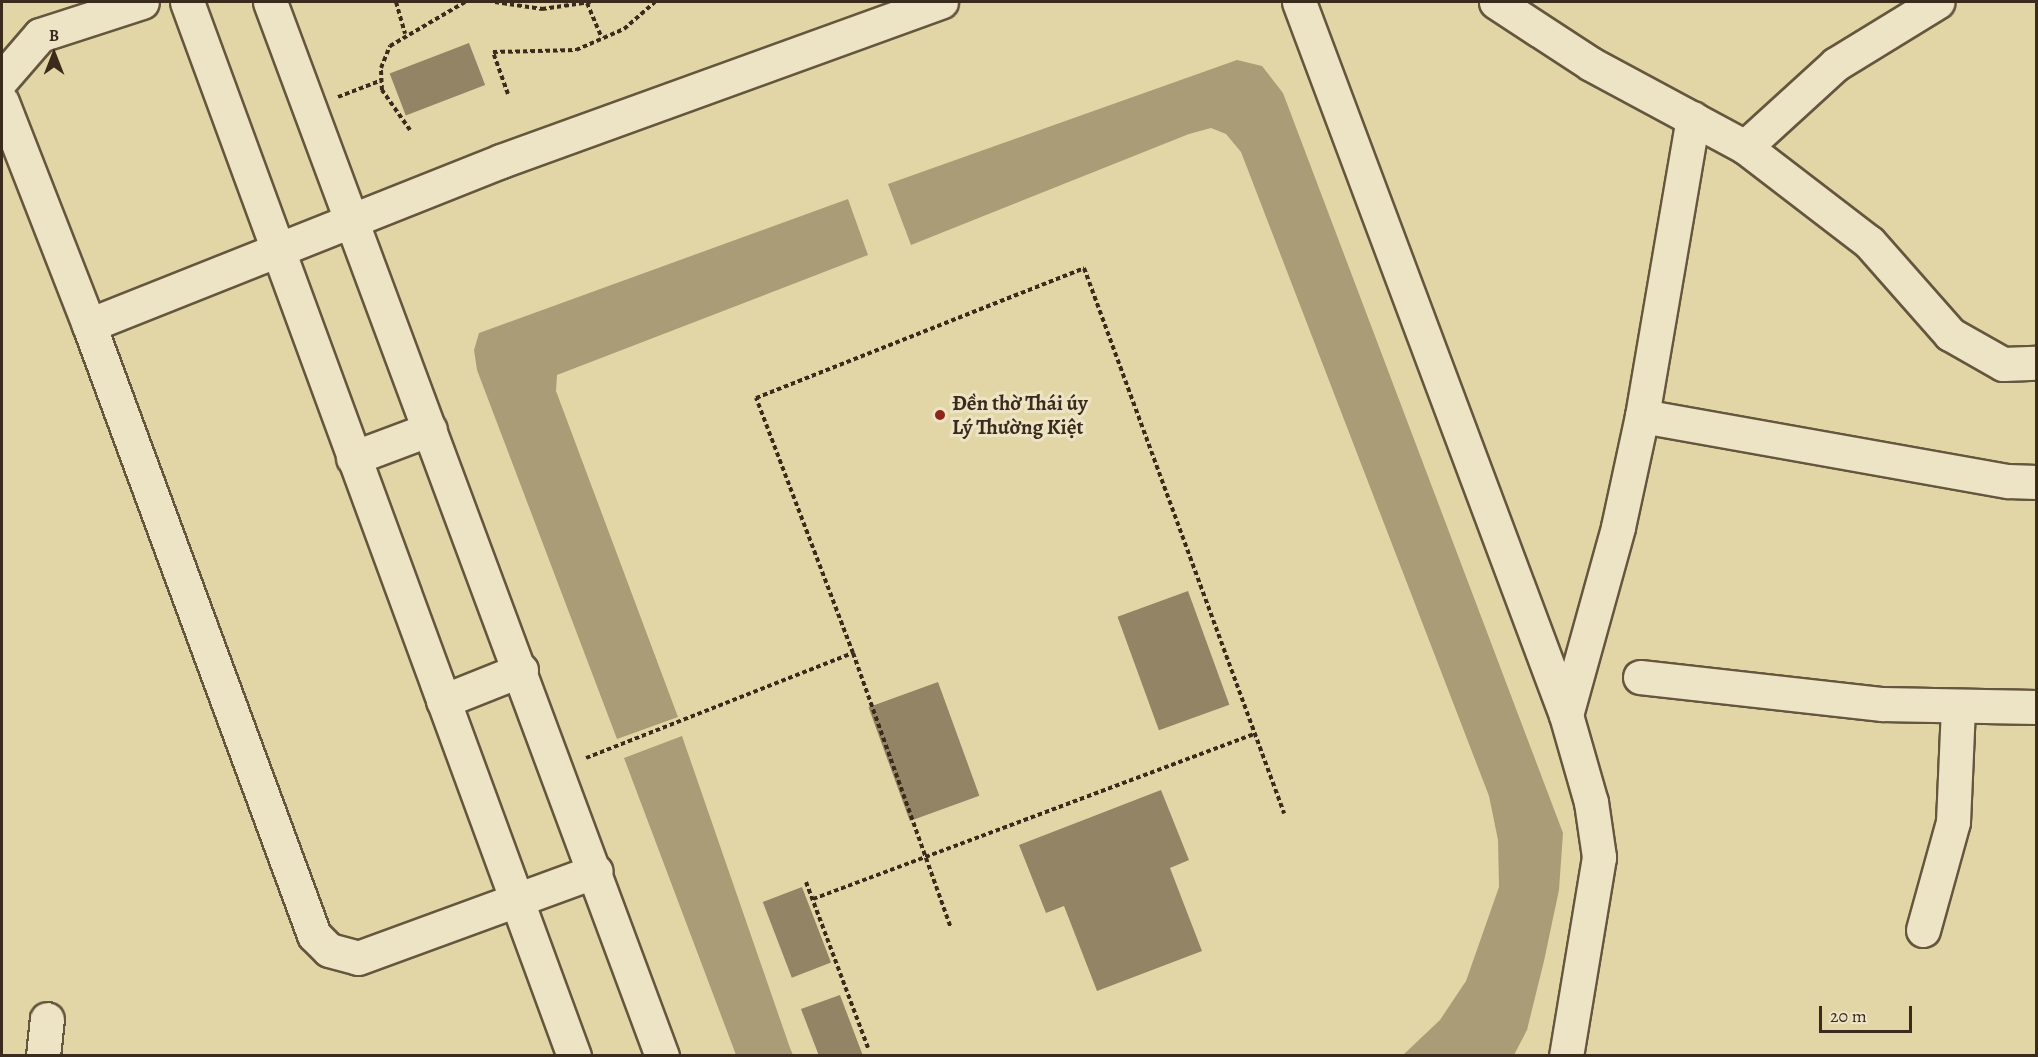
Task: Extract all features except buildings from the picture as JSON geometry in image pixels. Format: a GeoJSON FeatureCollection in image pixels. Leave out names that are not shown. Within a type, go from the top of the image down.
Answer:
{"type":"FeatureCollection","features":[{"type":"Feature","properties":{"kind":"street"},"geometry":{"type":"LineString","coordinates":[[2,80],[40,34],[142,2]]}},
{"type":"Feature","properties":{"kind":"street"},"geometry":{"type":"LineString","coordinates":[[188,2],[276,249],[574,1056]]}},
{"type":"Feature","properties":{"kind":"street"},"geometry":{"type":"LineString","coordinates":[[270,2],[521,669],[662,1056]]}},
{"type":"Feature","properties":{"kind":"street"},"geometry":{"type":"LineString","coordinates":[[89,325],[351,219],[941,2]]}},
{"type":"Feature","properties":{"kind":"street"},"geometry":{"type":"LineString","coordinates":[[1299,2],[1566,715],[1591,802],[1599,857],[1566,1056]]}},
{"type":"Feature","properties":{"kind":"street"},"geometry":{"type":"LineString","coordinates":[[1496,2],[1591,64],[1745,147],[1869,242],[1950,334],[2003,364],[2037,363]]}},
{"type":"Feature","properties":{"kind":"street"},"geometry":{"type":"LineString","coordinates":[[1745,147],[1836,64],[1937,2]]}},
{"type":"Feature","properties":{"kind":"street"},"geometry":{"type":"LineString","coordinates":[[2,102],[89,325],[314,935],[329,950],[358,958],[596,871]]}},
{"type":"Feature","properties":{"kind":"street"},"geometry":{"type":"LineString","coordinates":[[1566,715],[1618,527],[1642,416],[1692,118]]}},
{"type":"Feature","properties":{"kind":"street"},"geometry":{"type":"LineString","coordinates":[[1642,416],[2008,481],[2037,482]]}},
{"type":"Feature","properties":{"kind":"street"},"geometry":{"type":"LineString","coordinates":[[353,458],[430,429]]}},
{"type":"Feature","properties":{"kind":"street"},"geometry":{"type":"LineString","coordinates":[[443,701],[521,669]]}},
{"type":"Feature","properties":{"kind":"street"},"geometry":{"type":"LineString","coordinates":[[1641,677],[1882,704],[2037,707]]}},
{"type":"Feature","properties":{"kind":"street"},"geometry":{"type":"LineString","coordinates":[[1923,930],[1953,822],[1958,707]]}},
{"type":"Feature","properties":{"kind":"street"},"geometry":{"type":"LineString","coordinates":[[43,1056],[47,1019]]}},
{"type":"Feature","properties":{"kind":"path"},"geometry":{"type":"LineString","coordinates":[[396,2],[405,34]]}},
{"type":"Feature","properties":{"kind":"path"},"geometry":{"type":"LineString","coordinates":[[410,130],[390,105],[382,80],[390,46],[405,34],[465,2]]}},
{"type":"Feature","properties":{"kind":"path"},"geometry":{"type":"LineString","coordinates":[[495,2],[542,9],[589,2],[602,38]]}},
{"type":"Feature","properties":{"kind":"path"},"geometry":{"type":"LineString","coordinates":[[508,94],[493,52],[576,50],[624,29],[655,2]]}},
{"type":"Feature","properties":{"kind":"path"},"geometry":{"type":"LineString","coordinates":[[336,97],[382,80]]}},
{"type":"Feature","properties":{"kind":"path"},"geometry":{"type":"LineString","coordinates":[[951,928],[853,653],[756,398],[1084,268],[1284,813]]}},
{"type":"Feature","properties":{"kind":"path"},"geometry":{"type":"LineString","coordinates":[[586,758],[853,653]]}},
{"type":"Feature","properties":{"kind":"path"},"geometry":{"type":"LineString","coordinates":[[813,899],[1255,734]]}},
{"type":"Feature","properties":{"kind":"path"},"geometry":{"type":"LineString","coordinates":[[806,882],[868,1048]]}},
{"type":"Feature","properties":{"kind":"shaded area"},"geometry":{"type":"Polygon","coordinates":[[[1237,60],[1262,66],[1283,93],[1563,833],[1559,890],[1544,961],[1527,1030],[1514,1055],[1403,1055],[1440,1020],[1466,981],[1499,887],[1498,840],[1489,796],[1241,152],[1226,134],[1211,128],[1189,134],[911,245],[888,184],[1237,60]]]}},
{"type":"Feature","properties":{"kind":"shaded area"},"geometry":{"type":"Polygon","coordinates":[[[848,199],[868,255],[557,375],[556,391],[678,717],[617,739],[477,370],[474,350],[479,333],[848,199]]]}},
{"type":"Feature","properties":{"kind":"shaded area"},"geometry":{"type":"Polygon","coordinates":[[[682,736],[793,1055],[736,1055],[624,758],[682,736]]]}},
{"type":"Feature","properties":{"kind":"place","name":"Đền thờ Thái úy Lý Thường Kiệt"},"geometry":{"type":"Point","coordinates":[940,415]}}]}
